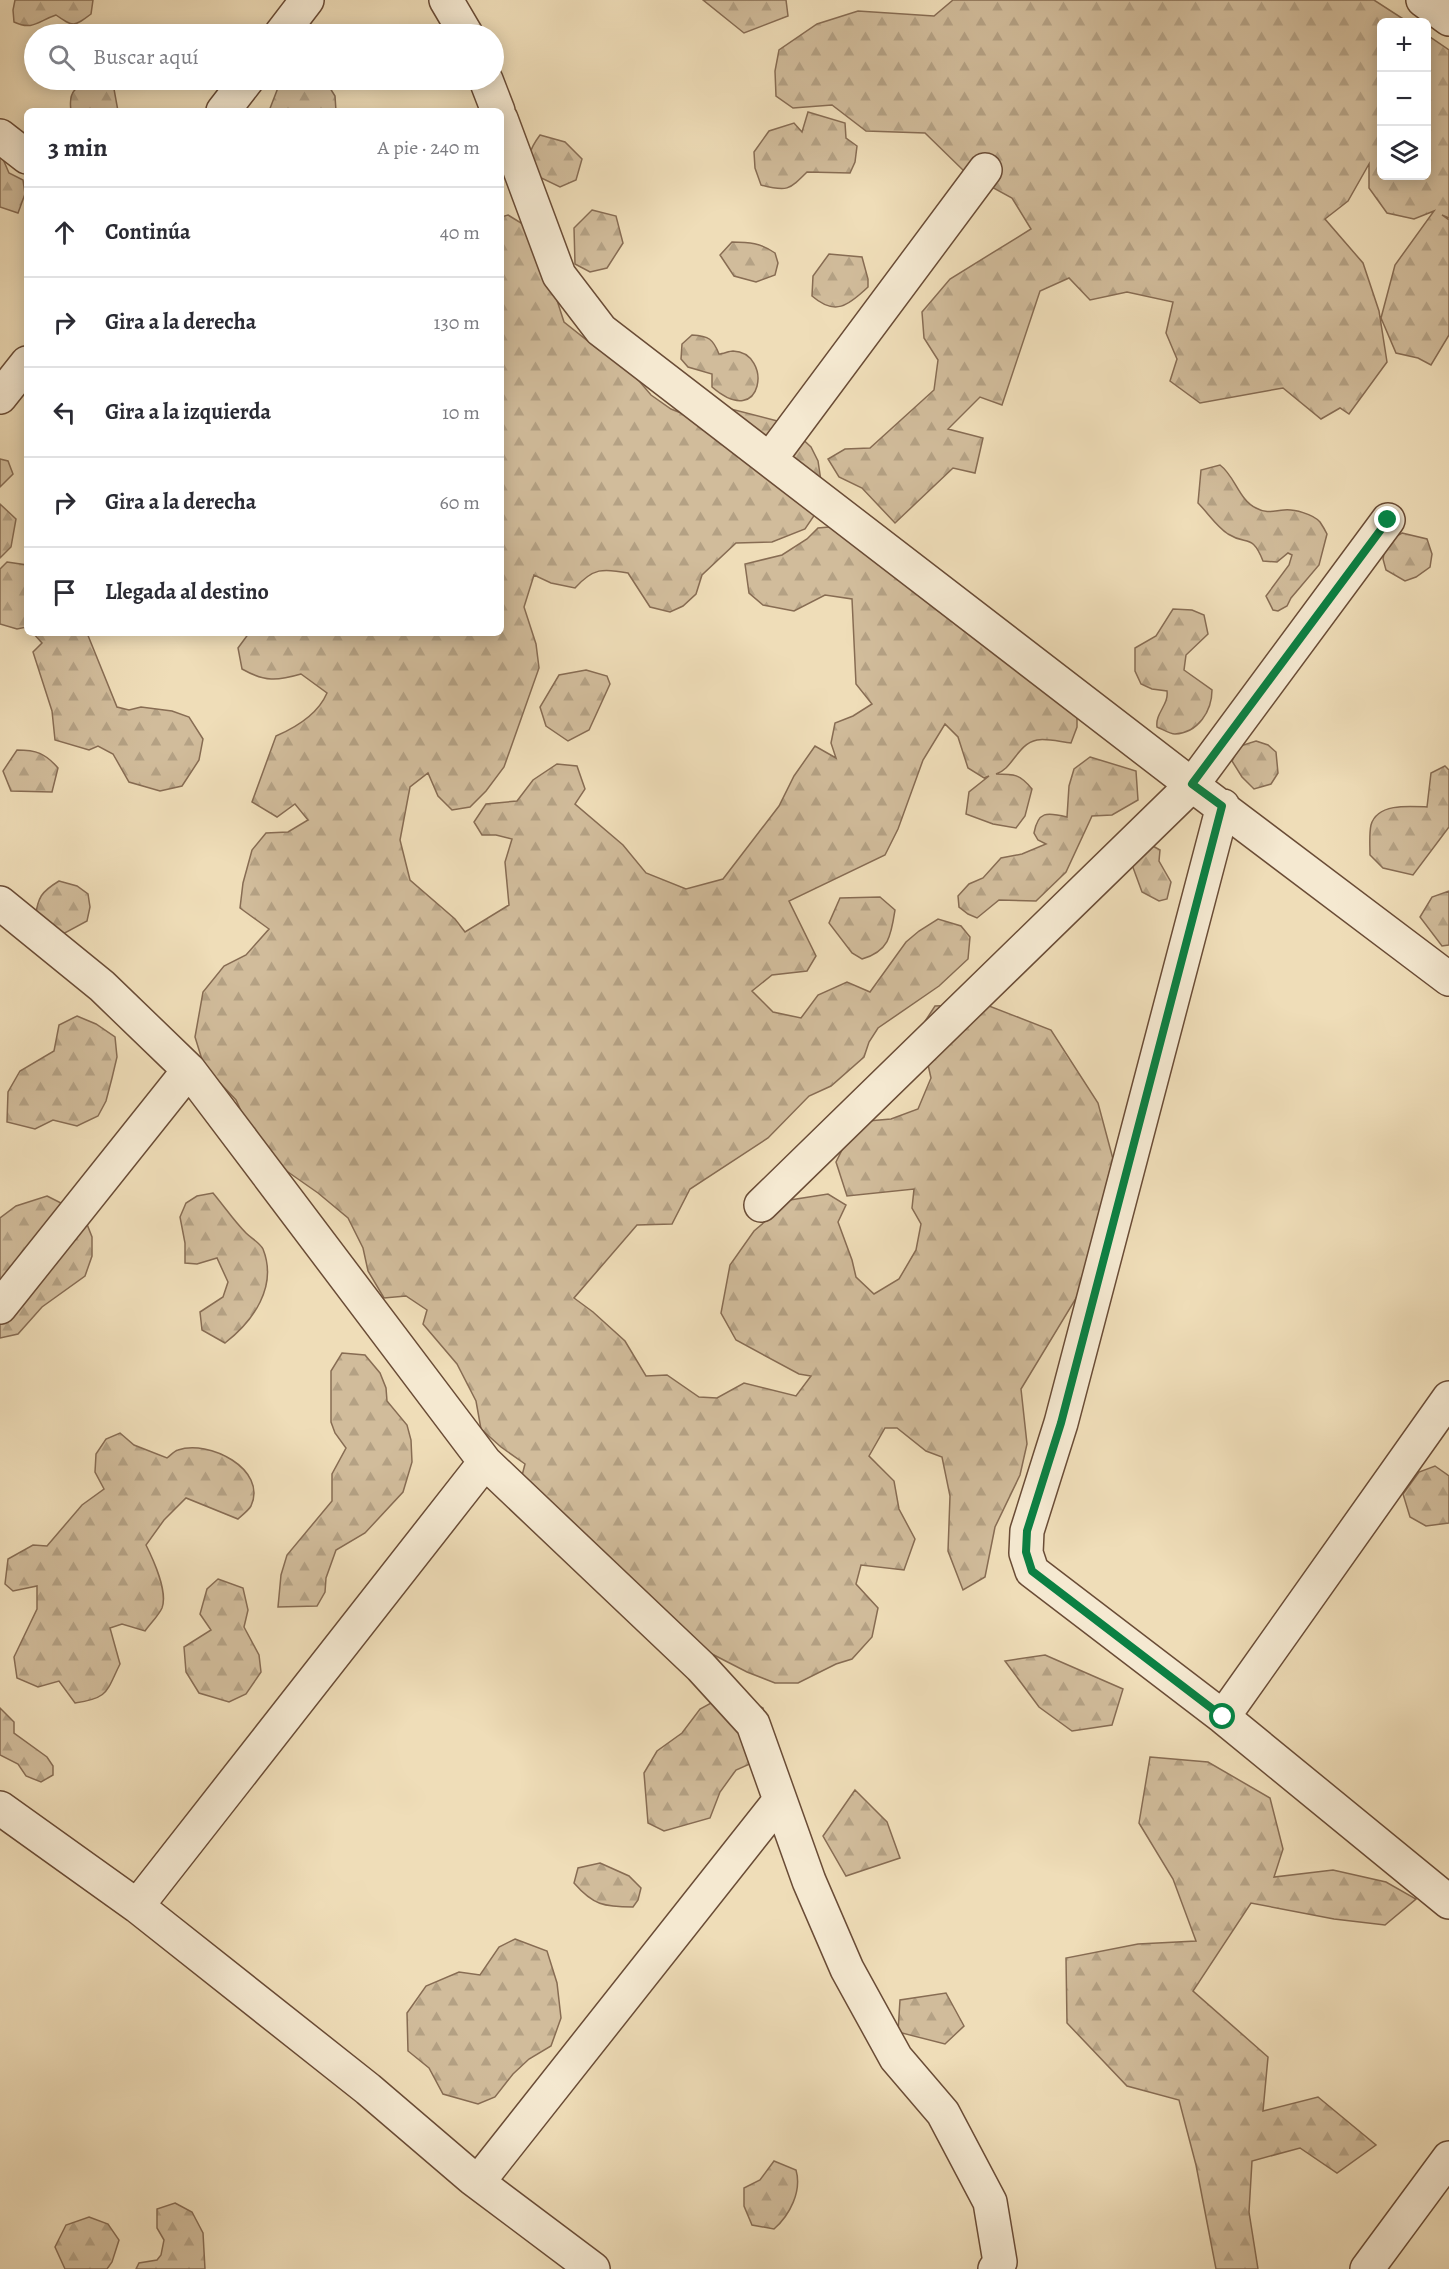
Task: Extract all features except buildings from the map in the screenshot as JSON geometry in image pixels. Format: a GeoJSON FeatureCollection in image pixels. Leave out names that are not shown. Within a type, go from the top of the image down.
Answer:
{"type":"FeatureCollection","features":[{"type":"Feature","properties":{"kind":"street"},"geometry":{"type":"LineString","coordinates":[[289,24],[307,0]]}},
{"type":"Feature","properties":{"kind":"street"},"geometry":{"type":"LineString","coordinates":[[446,0],[460,24]]}},
{"type":"Feature","properties":{"kind":"street"},"geometry":{"type":"LineString","coordinates":[[1424,0],[1449,19]]}},
{"type":"Feature","properties":{"kind":"street"},"geometry":{"type":"LineString","coordinates":[[225,108],[239,90]]}},
{"type":"Feature","properties":{"kind":"street"},"geometry":{"type":"LineString","coordinates":[[490,90],[497,108]]}},
{"type":"Feature","properties":{"kind":"street"},"geometry":{"type":"LineString","coordinates":[[504,127],[559,275],[601,330],[1449,979]]}},
{"type":"Feature","properties":{"kind":"street"},"geometry":{"type":"LineString","coordinates":[[0,136],[24,155]]}},
{"type":"Feature","properties":{"kind":"street"},"geometry":{"type":"LineString","coordinates":[[770,459],[986,170]]}},
{"type":"Feature","properties":{"kind":"street"},"geometry":{"type":"LineString","coordinates":[[0,397],[24,367]]}},
{"type":"Feature","properties":{"kind":"street"},"geometry":{"type":"LineString","coordinates":[[761,1205],[1192,784],[1388,520]]}},
{"type":"Feature","properties":{"kind":"street"},"geometry":{"type":"LineString","coordinates":[[1222,806],[1061,1423],[1027,1531],[1026,1552],[1032,1571],[1223,1717],[1449,1902]]}},
{"type":"Feature","properties":{"kind":"street"},"geometry":{"type":"LineString","coordinates":[[0,903],[102,986],[189,1071],[485,1462],[701,1667],[753,1724],[809,1881],[847,1969],[896,2058],[943,2113],[990,2202],[1000,2262],[995,2269]]}},
{"type":"Feature","properties":{"kind":"street"},"geometry":{"type":"LineString","coordinates":[[0,1307],[189,1071]]}},
{"type":"Feature","properties":{"kind":"street"},"geometry":{"type":"LineString","coordinates":[[1223,1717],[1449,1398]]}},
{"type":"Feature","properties":{"kind":"street"},"geometry":{"type":"LineString","coordinates":[[137,1906],[485,1462]]}},
{"type":"Feature","properties":{"kind":"street"},"geometry":{"type":"LineString","coordinates":[[478,2182],[780,1800]]}},
{"type":"Feature","properties":{"kind":"street"},"geometry":{"type":"LineString","coordinates":[[0,1808],[137,1906],[368,2089],[478,2182],[593,2269]]}},
{"type":"Feature","properties":{"kind":"street"},"geometry":{"type":"LineString","coordinates":[[1367,2269],[1449,2158]]}},
{"type":"Feature","properties":{"kind":"green space"},"geometry":{"type":"Polygon","coordinates":[[[15,0],[93,0],[91,14],[73,24],[56,15],[35,24],[21,25],[14,22],[15,0]]]}},
{"type":"Feature","properties":{"kind":"green space"},"geometry":{"type":"Polygon","coordinates":[[[703,0],[786,0],[788,16],[744,33],[703,0]]]}},
{"type":"Feature","properties":{"kind":"green space"},"geometry":{"type":"Polygon","coordinates":[[[953,0],[1374,0],[1402,18],[1377,18],[1377,180],[1431,180],[1431,38],[1449,50],[1449,218],[1442,215],[1449,220],[1449,335],[1431,365],[1418,358],[1396,353],[1381,318],[1395,265],[1434,211],[1414,219],[1387,213],[1369,188],[1369,164],[1348,201],[1325,219],[1363,263],[1379,311],[1387,362],[1349,414],[1340,408],[1321,419],[1283,388],[1200,403],[1170,381],[1177,359],[1166,333],[1173,302],[1127,292],[1090,300],[1069,278],[1040,291],[1002,405],[980,397],[948,429],[983,438],[975,473],[953,468],[895,523],[862,488],[839,477],[828,459],[845,449],[870,448],[934,390],[938,360],[924,338],[922,312],[950,279],[1031,229],[1012,198],[966,173],[925,133],[866,131],[832,105],[793,108],[776,96],[775,71],[779,50],[817,24],[858,11],[934,16],[953,0]]]}},
{"type":"Feature","properties":{"kind":"green space"},"geometry":{"type":"Polygon","coordinates":[[[75,90],[114,90],[117,108],[71,108],[72,93],[75,90]]]}},
{"type":"Feature","properties":{"kind":"green space"},"geometry":{"type":"Polygon","coordinates":[[[277,90],[331,90],[335,96],[336,108],[270,108],[277,90]]]}},
{"type":"Feature","properties":{"kind":"green space"},"geometry":{"type":"Polygon","coordinates":[[[808,112],[845,123],[846,138],[857,146],[855,162],[850,173],[807,172],[796,183],[782,189],[761,185],[755,168],[754,152],[769,131],[794,123],[802,132],[808,112]]]}},
{"type":"Feature","properties":{"kind":"green space"},"geometry":{"type":"Polygon","coordinates":[[[540,135],[565,142],[582,159],[576,180],[560,187],[533,174],[530,153],[540,135]]]}},
{"type":"Feature","properties":{"kind":"green space"},"geometry":{"type":"Polygon","coordinates":[[[0,152],[9,173],[23,180],[24,197],[18,213],[0,207],[0,152]]]}},
{"type":"Feature","properties":{"kind":"green space"},"geometry":{"type":"Polygon","coordinates":[[[592,210],[616,216],[623,243],[607,268],[590,272],[575,264],[574,228],[592,210]]]}},
{"type":"Feature","properties":{"kind":"green space"},"geometry":{"type":"Polygon","coordinates":[[[508,215],[526,226],[555,294],[564,322],[598,349],[623,362],[651,395],[671,409],[696,419],[731,409],[785,423],[811,447],[818,461],[824,501],[805,529],[772,542],[736,543],[702,575],[696,594],[683,606],[670,612],[650,607],[628,573],[612,570],[599,571],[581,581],[575,588],[551,583],[534,575],[524,607],[536,644],[539,668],[504,767],[486,791],[470,807],[452,810],[438,796],[428,773],[410,787],[400,840],[410,880],[455,919],[465,932],[509,905],[505,862],[512,839],[496,835],[482,835],[474,822],[486,804],[517,801],[533,780],[557,764],[577,766],[585,789],[575,804],[623,845],[646,873],[686,889],[723,879],[779,806],[794,776],[815,746],[836,758],[831,743],[835,723],[853,716],[872,704],[856,684],[852,599],[825,595],[794,611],[763,605],[749,593],[745,564],[782,555],[807,539],[818,528],[874,523],[915,571],[936,609],[956,624],[1077,695],[1077,727],[1071,743],[1045,739],[1030,742],[1007,767],[996,774],[1016,776],[1024,780],[1032,789],[1025,816],[1016,828],[993,824],[966,814],[969,792],[989,776],[984,778],[968,768],[958,737],[945,724],[923,760],[898,829],[885,855],[789,901],[816,956],[807,971],[772,975],[752,991],[773,1012],[801,1018],[818,995],[847,982],[870,992],[906,942],[938,919],[961,926],[970,937],[968,959],[939,986],[878,1028],[869,1042],[864,1057],[831,1086],[809,1096],[768,1138],[690,1189],[672,1224],[637,1225],[574,1298],[625,1341],[646,1376],[667,1375],[699,1397],[717,1398],[744,1383],[796,1396],[811,1376],[799,1374],[736,1340],[721,1313],[730,1265],[754,1231],[790,1200],[828,1194],[846,1205],[838,1222],[856,1277],[874,1294],[899,1279],[916,1250],[921,1224],[912,1208],[914,1189],[847,1196],[836,1162],[856,1122],[891,1119],[918,1109],[931,1078],[920,1029],[935,1006],[984,1004],[1051,1030],[1098,1103],[1113,1159],[1078,1295],[1021,1389],[1027,1444],[1020,1475],[995,1527],[985,1577],[963,1590],[948,1551],[950,1496],[942,1457],[926,1451],[897,1428],[885,1428],[869,1456],[894,1481],[899,1509],[915,1539],[904,1570],[861,1565],[856,1584],[878,1608],[872,1637],[852,1659],[836,1664],[798,1683],[775,1683],[712,1654],[692,1640],[518,1491],[525,1464],[481,1429],[476,1401],[457,1364],[423,1324],[427,1310],[406,1296],[384,1298],[368,1271],[363,1248],[348,1218],[318,1193],[278,1165],[254,1139],[236,1100],[204,1066],[195,1037],[203,992],[224,966],[246,955],[269,929],[240,908],[243,883],[252,850],[266,833],[288,832],[308,820],[295,804],[277,817],[252,802],[276,736],[306,719],[323,701],[327,693],[301,674],[271,679],[242,669],[238,648],[247,636],[504,636],[504,216],[508,215]]]}},
{"type":"Feature","properties":{"kind":"green space"},"geometry":{"type":"Polygon","coordinates":[[[732,242],[755,244],[775,253],[778,263],[775,275],[756,282],[734,276],[720,255],[732,242]]]}},
{"type":"Feature","properties":{"kind":"green space"},"geometry":{"type":"Polygon","coordinates":[[[829,254],[862,257],[868,279],[868,287],[841,306],[828,306],[812,296],[813,276],[829,254]]]}},
{"type":"Feature","properties":{"kind":"green space"},"geometry":{"type":"Polygon","coordinates":[[[692,335],[710,339],[719,354],[733,351],[746,355],[754,363],[758,375],[757,386],[752,396],[743,400],[729,398],[712,387],[712,374],[688,367],[681,359],[682,344],[692,335]]]}},
{"type":"Feature","properties":{"kind":"green space"},"geometry":{"type":"Polygon","coordinates":[[[0,459],[8,461],[13,474],[0,487],[0,459]]]}},
{"type":"Feature","properties":{"kind":"green space"},"geometry":{"type":"Polygon","coordinates":[[[1220,465],[1230,475],[1245,499],[1256,508],[1270,512],[1288,510],[1308,514],[1320,522],[1327,534],[1319,565],[1287,606],[1278,611],[1273,610],[1266,596],[1289,565],[1292,555],[1288,553],[1277,562],[1263,561],[1252,543],[1228,534],[1198,503],[1201,470],[1220,465]]]}},
{"type":"Feature","properties":{"kind":"green space"},"geometry":{"type":"Polygon","coordinates":[[[0,504],[16,519],[11,547],[0,558],[0,504]]]}},
{"type":"Feature","properties":{"kind":"green space"},"geometry":{"type":"Polygon","coordinates":[[[1402,533],[1427,539],[1432,554],[1430,567],[1416,577],[1405,581],[1386,570],[1383,559],[1386,542],[1402,533]]]}},
{"type":"Feature","properties":{"kind":"green space"},"geometry":{"type":"Polygon","coordinates":[[[7,562],[24,565],[24,628],[17,629],[0,624],[0,569],[7,562]]]}},
{"type":"Feature","properties":{"kind":"green space"},"geometry":{"type":"Polygon","coordinates":[[[1173,609],[1192,610],[1204,615],[1208,634],[1186,655],[1184,670],[1212,690],[1209,706],[1202,720],[1190,730],[1175,734],[1157,727],[1167,691],[1152,689],[1141,684],[1135,671],[1135,648],[1156,636],[1173,609]]]}},
{"type":"Feature","properties":{"kind":"green space"},"geometry":{"type":"Polygon","coordinates":[[[36,636],[88,636],[117,707],[129,710],[141,707],[172,711],[189,717],[203,739],[199,760],[182,786],[160,791],[129,782],[113,754],[98,746],[89,750],[55,740],[52,711],[33,652],[42,643],[36,636]]]}},
{"type":"Feature","properties":{"kind":"green space"},"geometry":{"type":"Polygon","coordinates":[[[586,670],[607,676],[610,684],[589,730],[568,741],[546,726],[540,707],[559,675],[586,670]]]}},
{"type":"Feature","properties":{"kind":"green space"},"geometry":{"type":"Polygon","coordinates":[[[1256,741],[1268,745],[1276,752],[1278,773],[1271,784],[1254,789],[1242,777],[1232,761],[1240,746],[1256,741]]]}},
{"type":"Feature","properties":{"kind":"green space"},"geometry":{"type":"Polygon","coordinates":[[[17,750],[40,753],[58,768],[52,792],[11,791],[3,771],[17,750]]]}},
{"type":"Feature","properties":{"kind":"green space"},"geometry":{"type":"Polygon","coordinates":[[[1090,757],[1136,771],[1138,800],[1112,815],[1092,816],[1066,872],[1036,901],[999,900],[977,918],[959,907],[958,896],[969,884],[983,878],[1001,858],[1022,854],[1046,844],[1038,840],[1034,833],[1038,821],[1044,815],[1049,814],[1067,817],[1069,786],[1074,769],[1090,757]]]}},
{"type":"Feature","properties":{"kind":"green space"},"geometry":{"type":"Polygon","coordinates":[[[1445,766],[1449,770],[1449,827],[1413,875],[1383,868],[1370,855],[1370,829],[1374,818],[1387,809],[1395,807],[1427,807],[1431,773],[1445,766]]]}},
{"type":"Feature","properties":{"kind":"green space"},"geometry":{"type":"Polygon","coordinates":[[[1151,845],[1160,850],[1159,861],[1171,882],[1167,899],[1159,901],[1142,892],[1131,862],[1151,845]]]}},
{"type":"Feature","properties":{"kind":"green space"},"geometry":{"type":"Polygon","coordinates":[[[59,881],[77,886],[88,894],[90,907],[87,921],[63,934],[35,918],[41,896],[59,881]]]}},
{"type":"Feature","properties":{"kind":"green space"},"geometry":{"type":"Polygon","coordinates":[[[1449,891],[1449,945],[1442,946],[1420,917],[1432,897],[1449,891]]]}},
{"type":"Feature","properties":{"kind":"green space"},"geometry":{"type":"Polygon","coordinates":[[[880,897],[895,910],[890,935],[878,952],[862,959],[852,953],[829,923],[840,898],[880,897]]]}},
{"type":"Feature","properties":{"kind":"green space"},"geometry":{"type":"Polygon","coordinates":[[[77,1016],[96,1024],[115,1037],[117,1057],[106,1101],[98,1116],[77,1126],[53,1120],[35,1129],[7,1122],[8,1092],[20,1071],[54,1051],[59,1025],[77,1016]]]}},
{"type":"Feature","properties":{"kind":"green space"},"geometry":{"type":"Polygon","coordinates":[[[213,1193],[242,1228],[262,1247],[267,1263],[265,1290],[260,1302],[245,1324],[225,1343],[202,1330],[200,1312],[223,1297],[228,1282],[217,1258],[197,1264],[185,1263],[185,1243],[180,1217],[186,1203],[197,1196],[213,1193]]]}},
{"type":"Feature","properties":{"kind":"green space"},"geometry":{"type":"Polygon","coordinates":[[[47,1196],[83,1214],[92,1237],[92,1256],[85,1276],[42,1307],[18,1334],[0,1338],[0,1218],[16,1206],[47,1196]]]}},
{"type":"Feature","properties":{"kind":"green space"},"geometry":{"type":"Polygon","coordinates":[[[342,1353],[365,1355],[380,1373],[386,1388],[387,1401],[407,1425],[411,1440],[412,1462],[403,1492],[365,1533],[336,1550],[326,1578],[325,1592],[317,1606],[278,1607],[281,1575],[287,1555],[332,1501],[332,1474],[346,1448],[335,1433],[331,1422],[331,1371],[342,1353]]]}},
{"type":"Feature","properties":{"kind":"green space"},"geometry":{"type":"Polygon","coordinates":[[[120,1433],[134,1445],[167,1458],[177,1451],[190,1448],[219,1453],[243,1469],[251,1480],[254,1493],[251,1506],[238,1519],[186,1498],[164,1520],[146,1545],[161,1585],[162,1608],[145,1631],[122,1624],[110,1628],[120,1664],[105,1692],[94,1699],[75,1703],[59,1681],[38,1687],[17,1678],[14,1657],[37,1609],[37,1586],[13,1591],[5,1584],[8,1559],[33,1545],[47,1546],[82,1505],[104,1489],[95,1472],[96,1454],[106,1439],[120,1433]]]}},
{"type":"Feature","properties":{"kind":"green space"},"geometry":{"type":"Polygon","coordinates":[[[1435,1466],[1449,1476],[1449,1523],[1426,1526],[1410,1517],[1403,1494],[1419,1472],[1435,1466]]]}},
{"type":"Feature","properties":{"kind":"green space"},"geometry":{"type":"Polygon","coordinates":[[[218,1579],[243,1588],[248,1610],[244,1627],[259,1655],[261,1672],[246,1694],[229,1702],[199,1693],[186,1672],[184,1647],[211,1630],[200,1614],[207,1589],[218,1579]]]}},
{"type":"Feature","properties":{"kind":"green space"},"geometry":{"type":"Polygon","coordinates":[[[1045,1655],[1123,1689],[1112,1725],[1072,1731],[1039,1707],[1005,1661],[1045,1655]]]}},
{"type":"Feature","properties":{"kind":"green space"},"geometry":{"type":"Polygon","coordinates":[[[731,1692],[763,1708],[769,1732],[761,1759],[736,1770],[720,1792],[710,1818],[664,1831],[648,1823],[644,1773],[657,1751],[682,1733],[700,1709],[731,1692]]]}},
{"type":"Feature","properties":{"kind":"green space"},"geometry":{"type":"Polygon","coordinates":[[[0,1708],[14,1722],[14,1733],[47,1757],[53,1766],[53,1775],[41,1782],[26,1776],[18,1764],[0,1755],[0,1708]]]}},
{"type":"Feature","properties":{"kind":"green space"},"geometry":{"type":"Polygon","coordinates":[[[1150,1757],[1208,1762],[1270,1798],[1283,1849],[1274,1877],[1333,1870],[1386,1882],[1416,1899],[1385,1925],[1334,1919],[1251,1903],[1193,1991],[1268,2057],[1263,2111],[1318,2097],[1376,2145],[1337,2173],[1300,2148],[1252,2161],[1249,2212],[1258,2269],[1216,2269],[1196,2165],[1179,2100],[1127,2086],[1067,2023],[1066,1958],[1138,1944],[1196,1941],[1173,1879],[1139,1823],[1150,1757]]]}},
{"type":"Feature","properties":{"kind":"green space"},"geometry":{"type":"Polygon","coordinates":[[[855,1790],[887,1822],[900,1858],[846,1876],[823,1836],[855,1790]]]}},
{"type":"Feature","properties":{"kind":"green space"},"geometry":{"type":"Polygon","coordinates":[[[600,1863],[629,1876],[641,1888],[638,1900],[633,1907],[600,1903],[587,1896],[574,1883],[578,1868],[600,1863]]]}},
{"type":"Feature","properties":{"kind":"green space"},"geometry":{"type":"Polygon","coordinates":[[[515,1939],[547,1951],[557,1983],[561,2018],[551,2046],[529,2059],[513,2074],[495,2097],[478,2104],[443,2094],[429,2068],[408,2051],[407,2013],[426,1986],[459,1972],[480,1975],[499,1947],[515,1939]]]}},
{"type":"Feature","properties":{"kind":"green space"},"geometry":{"type":"Polygon","coordinates":[[[946,1993],[964,2026],[945,2044],[898,2032],[900,2000],[946,1993]]]}},
{"type":"Feature","properties":{"kind":"green space"},"geometry":{"type":"Polygon","coordinates":[[[774,2161],[796,2170],[797,2186],[790,2210],[774,2229],[752,2225],[744,2206],[744,2188],[760,2180],[774,2161]]]}},
{"type":"Feature","properties":{"kind":"green space"},"geometry":{"type":"Polygon","coordinates":[[[175,2203],[192,2212],[203,2233],[205,2269],[136,2269],[139,2263],[157,2260],[161,2255],[164,2240],[157,2228],[157,2209],[175,2203]]]}},
{"type":"Feature","properties":{"kind":"green space"},"geometry":{"type":"Polygon","coordinates":[[[89,2217],[108,2224],[119,2240],[112,2262],[107,2269],[65,2269],[55,2247],[66,2225],[89,2217]]]}},
{"type":"Feature","properties":{"kind":"route"},"geometry":{"type":"LineString","coordinates":[[1223,1717],[1032,1571],[1026,1552],[1027,1531],[1061,1423],[1222,806],[1192,784],[1388,520]]}}]}
